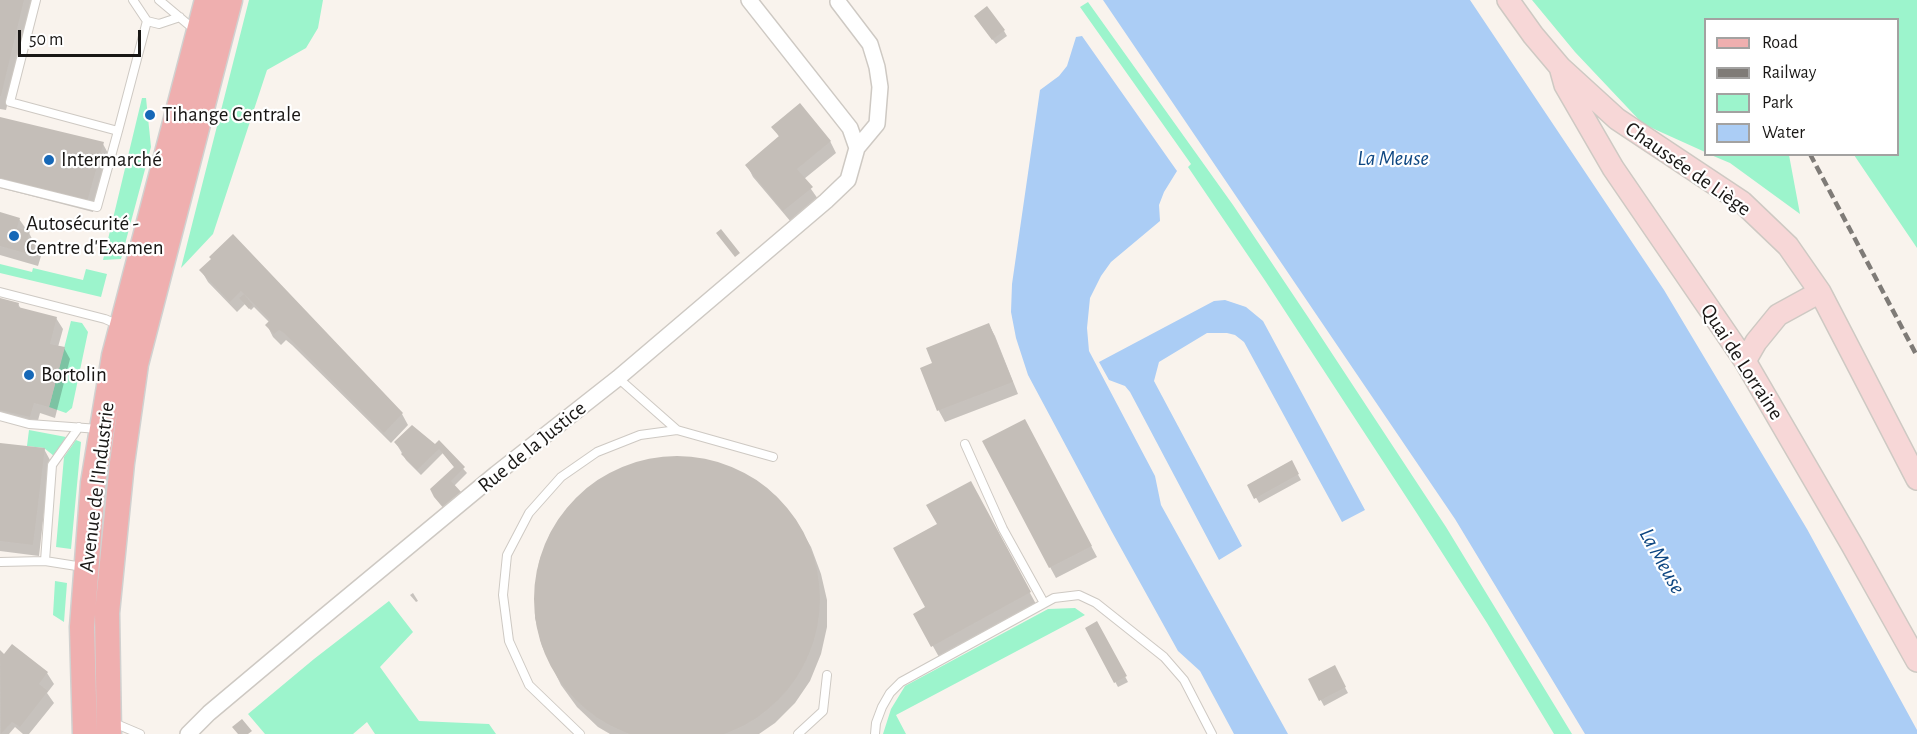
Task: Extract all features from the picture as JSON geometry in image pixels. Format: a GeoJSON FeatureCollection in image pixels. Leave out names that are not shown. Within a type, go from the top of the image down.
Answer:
{"type":"FeatureCollection","features":[{"type":"Feature","properties":{"kind":"main road","name":"Avenue de l'Industrie"},"geometry":{"type":"LineString","coordinates":[[207,0],[209,36]]}},
{"type":"Feature","properties":{"kind":"main road","name":"Avenue de l'Industrie"},"geometry":{"type":"LineString","coordinates":[[85,734],[82,627],[93,483],[91,428],[114,356],[132,330],[209,36],[230,0]]}},
{"type":"Feature","properties":{"kind":"main road","name":"Chaussée de Liège"},"geometry":{"type":"LineString","coordinates":[[1508,0],[1560,68],[1617,119],[1742,202],[1788,246],[1820,292],[1917,479]]}},
{"type":"Feature","properties":{"kind":"main road","name":"Quai de Lorraine"},"geometry":{"type":"LineString","coordinates":[[1560,68],[1565,85],[1612,168],[1745,361],[1852,544],[1917,661]]}},
{"type":"Feature","properties":{"kind":"main road"},"geometry":{"type":"LineString","coordinates":[[1745,361],[1756,342],[1778,315],[1820,292]]}},
{"type":"Feature","properties":{"kind":"main road","name":"Avenue de l'Industrie"},"geometry":{"type":"LineString","coordinates":[[108,727],[108,602],[122,463],[136,364],[132,330]]}},
{"type":"Feature","properties":{"kind":"street"},"geometry":{"type":"LineString","coordinates":[[749,0],[850,128],[857,147]]}},
{"type":"Feature","properties":{"kind":"street","name":"Rue de la Justice"},"geometry":{"type":"LineString","coordinates":[[188,734],[209,713],[496,474],[618,378],[848,180],[857,147],[877,124],[880,87],[870,44],[838,2]]}},
{"type":"Feature","properties":{"kind":"lane"},"geometry":{"type":"LineString","coordinates":[[36,0],[10,102],[118,131]]}},
{"type":"Feature","properties":{"kind":"lane"},"geometry":{"type":"LineString","coordinates":[[134,0],[147,21],[159,24],[180,17]]}},
{"type":"Feature","properties":{"kind":"lane"},"geometry":{"type":"LineString","coordinates":[[159,0],[209,36]]}},
{"type":"Feature","properties":{"kind":"lane"},"geometry":{"type":"LineString","coordinates":[[0,183],[97,207],[147,21]]}},
{"type":"Feature","properties":{"kind":"lane"},"geometry":{"type":"LineString","coordinates":[[0,291],[105,319],[132,330]]}},
{"type":"Feature","properties":{"kind":"lane"},"geometry":{"type":"LineString","coordinates":[[618,378],[677,430]]}},
{"type":"Feature","properties":{"kind":"lane"},"geometry":{"type":"LineString","coordinates":[[0,416],[29,424],[91,428]]}},
{"type":"Feature","properties":{"kind":"lane"},"geometry":{"type":"LineString","coordinates":[[45,561],[52,465],[91,428]]}},
{"type":"Feature","properties":{"kind":"lane"},"geometry":{"type":"LineString","coordinates":[[580,734],[529,685],[509,641],[503,595],[507,555],[529,513],[561,477],[597,452],[640,435],[677,430],[774,457]]}},
{"type":"Feature","properties":{"kind":"lane"},"geometry":{"type":"LineString","coordinates":[[965,444],[1003,529],[1044,603]]}},
{"type":"Feature","properties":{"kind":"lane"},"geometry":{"type":"LineString","coordinates":[[0,562],[45,561],[87,568]]}},
{"type":"Feature","properties":{"kind":"lane"},"geometry":{"type":"LineString","coordinates":[[875,734],[882,707],[890,693],[901,682],[1054,598],[1079,595],[1096,603],[1164,657],[1184,680],[1212,734]]}},
{"type":"Feature","properties":{"kind":"lane"},"geometry":{"type":"LineString","coordinates":[[798,734],[823,711],[827,675]]}},
{"type":"Feature","properties":{"kind":"lane"},"geometry":{"type":"LineString","coordinates":[[108,727],[140,734]]}},
{"type":"Feature","properties":{"kind":"green space"},"geometry":{"type":"Polygon","coordinates":[[[249,0],[323,0],[318,28],[306,48],[267,70],[213,234],[181,268],[249,0]]]}},
{"type":"Feature","properties":{"kind":"green space"},"geometry":{"type":"Polygon","coordinates":[[[1532,0],[1917,0],[1917,248],[1855,156],[1899,156],[1899,18],[1704,18],[1704,152],[1643,124],[1575,52],[1532,0]]]}},
{"type":"Feature","properties":{"kind":"green space"},"geometry":{"type":"Polygon","coordinates":[[[1088,2],[1233,205],[1308,317],[1446,527],[1572,734],[1554,734],[1418,515],[1188,167],[1191,164],[1080,7],[1088,2]]]}},
{"type":"Feature","properties":{"kind":"green space"},"geometry":{"type":"Polygon","coordinates":[[[142,98],[146,98],[151,147],[121,259],[103,260],[142,98]]]}},
{"type":"Feature","properties":{"kind":"green space"},"geometry":{"type":"Polygon","coordinates":[[[1713,156],[1789,156],[1800,214],[1730,163],[1713,156]]]}},
{"type":"Feature","properties":{"kind":"green space"},"geometry":{"type":"Polygon","coordinates":[[[0,264],[32,272],[33,268],[83,280],[86,269],[107,274],[101,297],[0,273],[0,264]]]}},
{"type":"Feature","properties":{"kind":"green space"},"geometry":{"type":"Polygon","coordinates":[[[71,321],[82,323],[88,332],[72,408],[66,413],[49,407],[71,321]]]}},
{"type":"Feature","properties":{"kind":"green space"},"geometry":{"type":"Polygon","coordinates":[[[29,430],[66,437],[54,456],[44,448],[27,446],[29,430]]]}},
{"type":"Feature","properties":{"kind":"green space"},"geometry":{"type":"Polygon","coordinates":[[[76,440],[81,442],[71,549],[56,547],[64,457],[76,440]]]}},
{"type":"Feature","properties":{"kind":"green space"},"geometry":{"type":"Polygon","coordinates":[[[55,581],[67,583],[64,622],[53,615],[55,581]]]}},
{"type":"Feature","properties":{"kind":"green space"},"geometry":{"type":"Polygon","coordinates":[[[389,601],[413,632],[380,667],[419,721],[489,724],[496,734],[375,734],[367,722],[353,734],[265,734],[248,714],[389,601]]]}},
{"type":"Feature","properties":{"kind":"green space"},"geometry":{"type":"Polygon","coordinates":[[[1075,608],[1085,615],[896,715],[906,734],[883,734],[891,709],[905,686],[1048,609],[1075,608]]]}},
{"type":"Feature","properties":{"kind":"water","name":"La Meuse"},"geometry":{"type":"Polygon","coordinates":[[[1103,0],[1470,0],[1664,290],[1807,529],[1917,730],[1917,734],[1585,734],[1455,519],[1103,0]]]}},
{"type":"Feature","properties":{"kind":"water"},"geometry":{"type":"Polygon","coordinates":[[[1082,36],[1177,171],[1159,205],[1160,221],[1111,262],[1090,298],[1087,328],[1089,351],[1155,476],[1161,505],[1288,734],[1234,734],[1200,671],[1178,651],[1112,532],[1028,375],[1016,338],[1011,312],[1012,284],[1040,90],[1059,76],[1067,66],[1076,37],[1082,36]]]}},
{"type":"Feature","properties":{"kind":"water"},"geometry":{"type":"Polygon","coordinates":[[[1225,300],[1246,307],[1263,321],[1365,510],[1342,522],[1244,342],[1235,335],[1227,333],[1207,333],[1159,362],[1154,381],[1242,546],[1219,560],[1130,392],[1125,386],[1109,380],[1099,362],[1214,301],[1225,300]]]}},
{"type":"Feature","properties":{"kind":"building"},"geometry":{"type":"Polygon","coordinates":[[[0,0],[24,0],[1,96],[0,96],[0,0]]]}},
{"type":"Feature","properties":{"kind":"building"},"geometry":{"type":"Polygon","coordinates":[[[987,6],[1005,30],[992,40],[974,16],[987,6]]]}},
{"type":"Feature","properties":{"kind":"building"},"geometry":{"type":"Polygon","coordinates":[[[800,103],[831,141],[797,169],[813,187],[783,211],[745,165],[779,136],[771,127],[800,103]]]}},
{"type":"Feature","properties":{"kind":"building","name":"Intermarché"},"geometry":{"type":"Polygon","coordinates":[[[0,117],[104,142],[87,202],[0,179],[0,117]]]}},
{"type":"Feature","properties":{"kind":"building","name":"Autosécurité - Centre d'Examen"},"geometry":{"type":"Polygon","coordinates":[[[0,212],[20,218],[17,228],[30,231],[27,241],[35,243],[32,255],[0,246],[0,212]]]}},
{"type":"Feature","properties":{"kind":"building"},"geometry":{"type":"Polygon","coordinates":[[[721,229],[740,253],[735,257],[716,233],[721,229]]]}},
{"type":"Feature","properties":{"kind":"building"},"geometry":{"type":"Polygon","coordinates":[[[233,234],[403,413],[384,433],[284,333],[279,330],[274,334],[265,325],[270,320],[241,291],[230,302],[199,270],[233,234]]]}},
{"type":"Feature","properties":{"kind":"building"},"geometry":{"type":"Polygon","coordinates":[[[244,294],[253,305],[249,309],[239,298],[244,294]]]}},
{"type":"Feature","properties":{"kind":"building","name":"Bortolin"},"geometry":{"type":"Polygon","coordinates":[[[0,298],[19,303],[18,307],[57,317],[50,344],[65,347],[49,407],[34,403],[30,417],[0,410],[0,298]]]}},
{"type":"Feature","properties":{"kind":"building"},"geometry":{"type":"Polygon","coordinates":[[[989,323],[1013,382],[937,411],[920,368],[932,363],[926,348],[989,323]]]}},
{"type":"Feature","properties":{"kind":"building"},"geometry":{"type":"Polygon","coordinates":[[[1025,419],[1092,546],[1049,568],[982,441],[1025,419]]]}},
{"type":"Feature","properties":{"kind":"building"},"geometry":{"type":"Polygon","coordinates":[[[412,425],[435,444],[439,440],[465,467],[451,481],[462,493],[445,510],[430,489],[454,467],[439,449],[417,470],[401,454],[403,452],[394,442],[412,425]]]}},
{"type":"Feature","properties":{"kind":"building"},"geometry":{"type":"Polygon","coordinates":[[[0,443],[45,448],[33,545],[0,541],[0,443]]]}},
{"type":"Feature","properties":{"kind":"building"},"geometry":{"type":"Polygon","coordinates":[[[663,457],[691,457],[719,462],[744,473],[768,488],[788,508],[803,532],[814,557],[819,585],[819,613],[814,641],[796,679],[768,710],[757,718],[722,735],[632,735],[597,718],[566,690],[558,679],[540,641],[535,613],[535,585],[540,557],[551,532],[566,508],[586,488],[610,473],[635,462],[663,457]]]}},
{"type":"Feature","properties":{"kind":"building"},"geometry":{"type":"Polygon","coordinates":[[[1292,460],[1299,474],[1254,499],[1247,485],[1292,460]]]}},
{"type":"Feature","properties":{"kind":"building"},"geometry":{"type":"Polygon","coordinates":[[[971,481],[1031,592],[931,647],[913,614],[925,607],[893,548],[937,524],[926,505],[971,481]]]}},
{"type":"Feature","properties":{"kind":"building"},"geometry":{"type":"Polygon","coordinates":[[[1097,621],[1127,676],[1114,683],[1085,628],[1097,621]]]}},
{"type":"Feature","properties":{"kind":"building"},"geometry":{"type":"Polygon","coordinates":[[[12,644],[48,672],[39,684],[48,691],[20,727],[12,722],[1,734],[0,650],[4,654],[12,644]]]}},
{"type":"Feature","properties":{"kind":"building"},"geometry":{"type":"Polygon","coordinates":[[[1335,665],[1346,687],[1319,701],[1308,679],[1335,665]]]}},
{"type":"Feature","properties":{"kind":"building"},"geometry":{"type":"Polygon","coordinates":[[[242,719],[252,731],[248,734],[238,734],[232,727],[242,719]]]}},
{"type":"Feature","properties":{"kind":"railway"},"geometry":{"type":"LineString","coordinates":[[1811,156],[1917,356]]}},
{"type":"Feature","properties":{"kind":"place","name":"Tihange Centrale"},"geometry":{"type":"Point","coordinates":[150,115]}},
{"type":"Feature","properties":{"kind":"place","name":"Intermarché"},"geometry":{"type":"Point","coordinates":[49,160]}},
{"type":"Feature","properties":{"kind":"place","name":"Autosécurité - Centre d'Examen"},"geometry":{"type":"Point","coordinates":[14,236]}},
{"type":"Feature","properties":{"kind":"place","name":"Bortolin"},"geometry":{"type":"Point","coordinates":[29,375]}}]}
